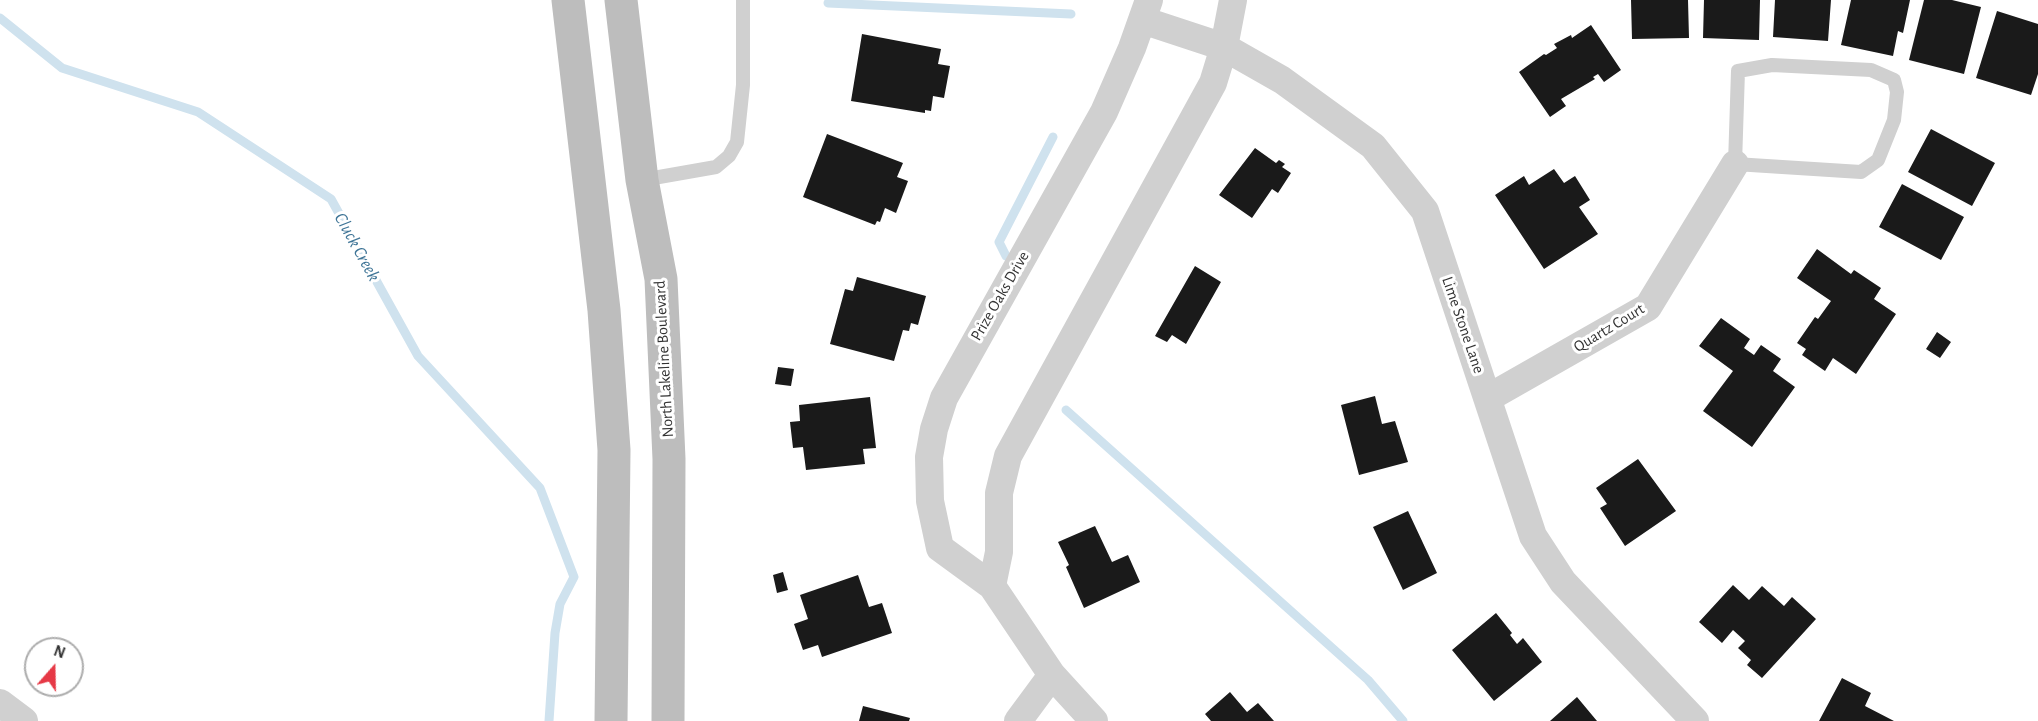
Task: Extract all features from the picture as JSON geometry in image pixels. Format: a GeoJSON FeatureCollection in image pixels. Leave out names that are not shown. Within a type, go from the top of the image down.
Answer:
{"type":"FeatureCollection","features":[{"type":"Feature","properties":{"kind":"main road"},"geometry":{"type":"LineString","coordinates":[[568,0],[604,310],[614,450],[611,721]]}},
{"type":"Feature","properties":{"kind":"main road","name":"North Lakeline Boulevard"},"geometry":{"type":"LineString","coordinates":[[621,0],[642,180],[661,279],[668,436],[668,721]]}},
{"type":"Feature","properties":{"kind":"street"},"geometry":{"type":"LineString","coordinates":[[992,586],[999,552],[999,493],[1008,456],[1213,83],[1224,47],[1233,0]]}},
{"type":"Feature","properties":{"kind":"street","name":"Lime Stone Lane"},"geometry":{"type":"LineString","coordinates":[[1142,7],[1224,47],[1282,80],[1373,146],[1425,211],[1533,536],[1563,582],[1695,721]]}},
{"type":"Feature","properties":{"kind":"street","name":"Prize Oaks Drive"},"geometry":{"type":"LineString","coordinates":[[1094,721],[1052,675],[992,586],[940,548],[930,501],[929,457],[934,429],[944,398],[1104,112],[1142,7]]}},
{"type":"Feature","properties":{"kind":"street","name":"Quartz Court"},"geometry":{"type":"LineString","coordinates":[[1488,398],[1648,307],[1735,164]]}},
{"type":"Feature","properties":{"kind":"street"},"geometry":{"type":"LineString","coordinates":[[1018,721],[1052,675]]}},
{"type":"Feature","properties":{"kind":"street"},"geometry":{"type":"LineString","coordinates":[[0,703],[24,721]]}},
{"type":"Feature","properties":{"kind":"lane"},"geometry":{"type":"LineString","coordinates":[[642,180],[716,167],[729,156],[737,142],[742,85],[743,0]]}},
{"type":"Feature","properties":{"kind":"lane"},"geometry":{"type":"LineString","coordinates":[[1772,66],[1871,70],[1894,80],[1897,92],[1894,120],[1888,140],[1878,160],[1861,172],[1735,164],[1738,71],[1772,66]]}},
{"type":"Feature","properties":{"kind":"building"},"geometry":{"type":"Polygon","coordinates":[[[1631,0],[1688,0],[1689,38],[1632,39],[1631,0]]]}},
{"type":"Feature","properties":{"kind":"building"},"geometry":{"type":"Polygon","coordinates":[[[1704,0],[1760,0],[1759,40],[1703,38],[1704,0]]]}},
{"type":"Feature","properties":{"kind":"building"},"geometry":{"type":"Polygon","coordinates":[[[1775,0],[1831,0],[1828,41],[1773,37],[1775,0]]]}},
{"type":"Feature","properties":{"kind":"building"},"geometry":{"type":"Polygon","coordinates":[[[1851,0],[1910,0],[1903,33],[1898,31],[1893,56],[1841,45],[1851,0]]]}},
{"type":"Feature","properties":{"kind":"building"},"geometry":{"type":"Polygon","coordinates":[[[1924,0],[1952,0],[1981,7],[1964,74],[1909,60],[1924,0]]]}},
{"type":"Feature","properties":{"kind":"building"},"geometry":{"type":"Polygon","coordinates":[[[1997,11],[2038,24],[2038,74],[2031,95],[1976,78],[1997,11]]]}},
{"type":"Feature","properties":{"kind":"building"},"geometry":{"type":"Polygon","coordinates":[[[1591,25],[1621,70],[1604,82],[1598,74],[1593,77],[1595,79],[1561,99],[1566,106],[1550,117],[1519,72],[1544,54],[1557,48],[1554,44],[1571,35],[1572,38],[1591,25]]]}},
{"type":"Feature","properties":{"kind":"building"},"geometry":{"type":"Polygon","coordinates":[[[862,34],[941,49],[938,64],[950,66],[944,98],[933,96],[931,111],[925,110],[925,113],[851,101],[862,34]]]}},
{"type":"Feature","properties":{"kind":"building"},"geometry":{"type":"Polygon","coordinates":[[[1931,129],[1995,163],[1972,206],[1908,172],[1931,129]]]}},
{"type":"Feature","properties":{"kind":"building"},"geometry":{"type":"Polygon","coordinates":[[[827,134],[903,163],[897,177],[908,181],[896,213],[885,208],[880,222],[877,221],[875,225],[803,197],[827,134]]]}},
{"type":"Feature","properties":{"kind":"building"},"geometry":{"type":"Polygon","coordinates":[[[1255,148],[1276,163],[1279,160],[1285,164],[1282,167],[1291,173],[1278,193],[1272,189],[1252,218],[1219,195],[1255,148]]]}},
{"type":"Feature","properties":{"kind":"building"},"geometry":{"type":"Polygon","coordinates":[[[1554,169],[1564,183],[1575,176],[1590,200],[1579,207],[1598,234],[1544,269],[1495,195],[1524,176],[1529,185],[1554,169]]]}},
{"type":"Feature","properties":{"kind":"building"},"geometry":{"type":"Polygon","coordinates":[[[1902,184],[1964,217],[1941,260],[1879,227],[1902,184]]]}},
{"type":"Feature","properties":{"kind":"building"},"geometry":{"type":"Polygon","coordinates":[[[1817,249],[1851,274],[1854,270],[1881,288],[1874,299],[1896,314],[1856,374],[1833,358],[1825,371],[1802,355],[1806,349],[1797,343],[1815,317],[1818,319],[1831,301],[1797,278],[1817,249]]]}},
{"type":"Feature","properties":{"kind":"building"},"geometry":{"type":"Polygon","coordinates":[[[1195,266],[1221,282],[1186,344],[1172,335],[1167,342],[1155,336],[1195,266]]]}},
{"type":"Feature","properties":{"kind":"building"},"geometry":{"type":"Polygon","coordinates":[[[857,277],[926,296],[918,325],[911,323],[909,331],[903,330],[894,361],[830,344],[845,289],[853,291],[857,277]]]}},
{"type":"Feature","properties":{"kind":"building"},"geometry":{"type":"Polygon","coordinates":[[[1721,318],[1750,339],[1744,348],[1754,355],[1761,345],[1781,359],[1773,371],[1795,387],[1752,447],[1703,411],[1733,371],[1699,346],[1721,318]]]}},
{"type":"Feature","properties":{"kind":"building"},"geometry":{"type":"Polygon","coordinates":[[[1937,332],[1951,342],[1940,358],[1926,349],[1937,332]]]}},
{"type":"Feature","properties":{"kind":"building"},"geometry":{"type":"Polygon","coordinates":[[[778,367],[794,369],[791,386],[775,384],[778,367]]]}},
{"type":"Feature","properties":{"kind":"building"},"geometry":{"type":"Polygon","coordinates":[[[1375,396],[1382,424],[1395,421],[1408,462],[1359,475],[1341,405],[1375,396]]]}},
{"type":"Feature","properties":{"kind":"building"},"geometry":{"type":"Polygon","coordinates":[[[870,397],[876,448],[863,449],[865,464],[806,470],[803,447],[793,448],[790,422],[800,421],[799,405],[870,397]]]}},
{"type":"Feature","properties":{"kind":"building"},"geometry":{"type":"Polygon","coordinates":[[[1638,459],[1676,511],[1625,546],[1600,508],[1607,504],[1596,488],[1638,459]]]}},
{"type":"Feature","properties":{"kind":"building"},"geometry":{"type":"Polygon","coordinates":[[[1408,511],[1437,573],[1403,590],[1373,527],[1408,511]]]}},
{"type":"Feature","properties":{"kind":"building"},"geometry":{"type":"Polygon","coordinates":[[[1095,526],[1112,562],[1128,555],[1140,582],[1084,608],[1066,567],[1069,565],[1058,542],[1095,526]]]}},
{"type":"Feature","properties":{"kind":"building"},"geometry":{"type":"Polygon","coordinates":[[[783,572],[788,590],[777,593],[773,575],[783,572]]]}},
{"type":"Feature","properties":{"kind":"building"},"geometry":{"type":"Polygon","coordinates":[[[858,575],[869,607],[882,603],[892,633],[822,657],[818,645],[803,650],[794,624],[808,619],[800,595],[858,575]]]}},
{"type":"Feature","properties":{"kind":"building"},"geometry":{"type":"Polygon","coordinates":[[[1733,585],[1749,600],[1762,586],[1784,606],[1792,597],[1816,619],[1762,678],[1747,665],[1751,660],[1738,648],[1745,641],[1733,630],[1722,643],[1699,622],[1733,585]]]}},
{"type":"Feature","properties":{"kind":"building"},"geometry":{"type":"Polygon","coordinates":[[[1496,613],[1512,633],[1510,635],[1517,644],[1523,638],[1542,662],[1494,701],[1452,650],[1496,613]]]}},
{"type":"Feature","properties":{"kind":"building"},"geometry":{"type":"Polygon","coordinates":[[[1842,678],[1871,693],[1865,706],[1894,721],[1819,721],[1842,678]]]}},
{"type":"Feature","properties":{"kind":"building"},"geometry":{"type":"Polygon","coordinates":[[[1230,692],[1247,712],[1258,703],[1274,721],[1211,721],[1205,714],[1230,692]]]}},
{"type":"Feature","properties":{"kind":"building"},"geometry":{"type":"Polygon","coordinates":[[[1577,697],[1597,721],[1550,721],[1577,697]]]}},
{"type":"Feature","properties":{"kind":"building"},"geometry":{"type":"Polygon","coordinates":[[[863,706],[910,718],[909,721],[859,721],[863,706]]]}},
{"type":"Feature","properties":{"kind":"waterway"},"geometry":{"type":"LineString","coordinates":[[828,3],[1071,14]]}},
{"type":"Feature","properties":{"kind":"waterway","name":"Cluck Creek"},"geometry":{"type":"LineString","coordinates":[[0,18],[62,68],[198,112],[331,199],[418,356],[540,488],[574,577],[560,604],[555,633],[549,721]]}},
{"type":"Feature","properties":{"kind":"waterway"},"geometry":{"type":"LineString","coordinates":[[1006,256],[999,242],[1053,137]]}},
{"type":"Feature","properties":{"kind":"waterway"},"geometry":{"type":"LineString","coordinates":[[1066,410],[1368,680],[1403,721]]}}]}
